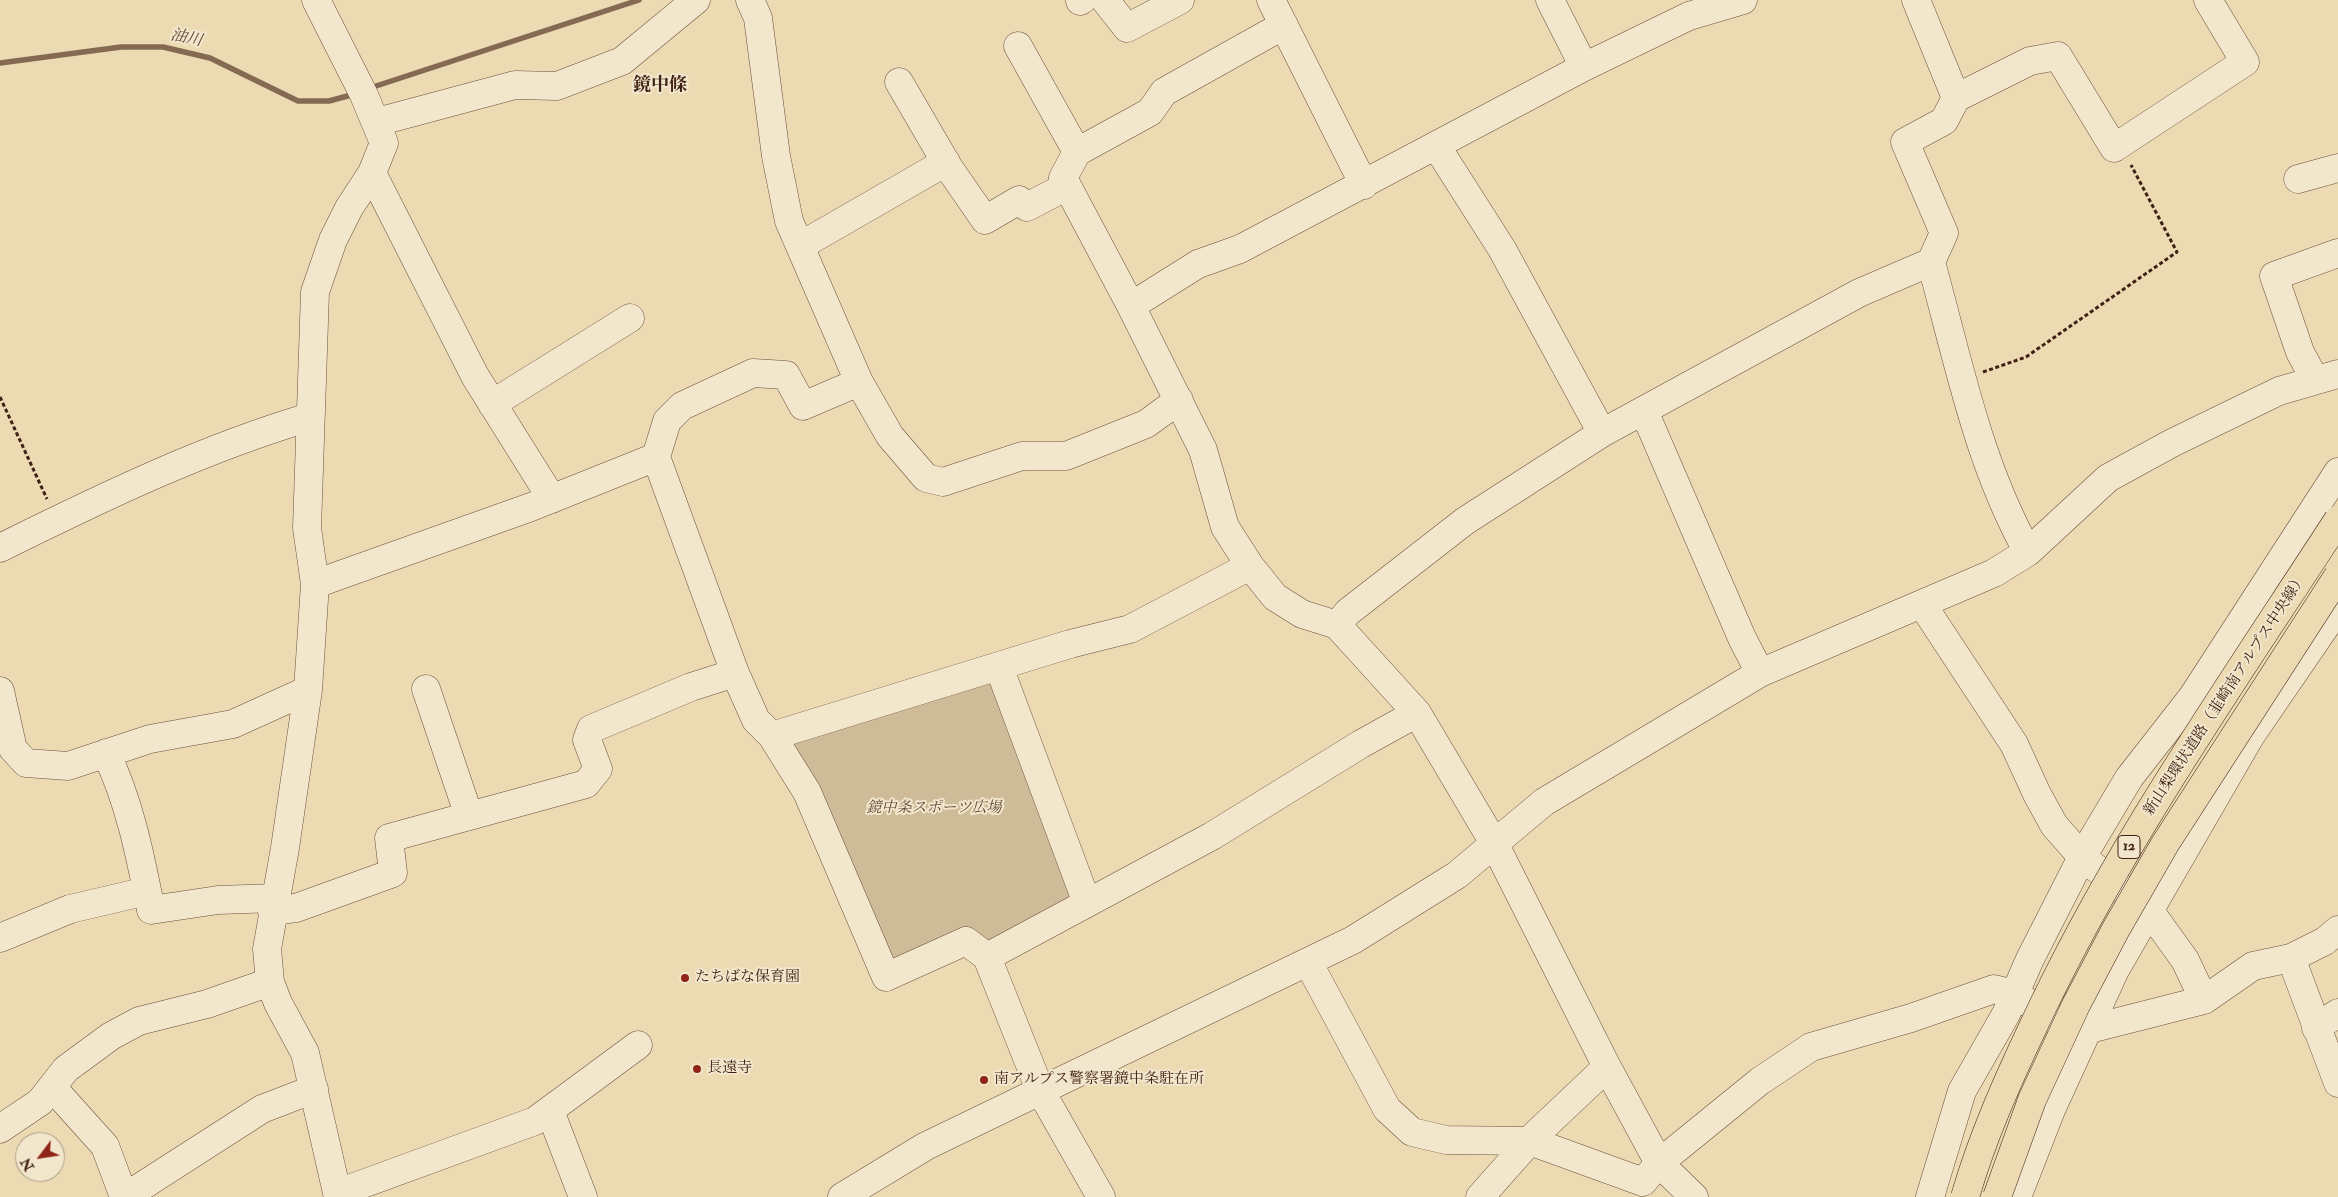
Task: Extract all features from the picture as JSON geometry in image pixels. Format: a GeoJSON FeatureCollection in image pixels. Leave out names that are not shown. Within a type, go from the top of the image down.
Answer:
{"type":"FeatureCollection","features":[{"type":"Feature","properties":{"kind":"highway","name":"新山梨環状道路（韮崎南アルプス中央線）"},"geometry":{"type":"LineString","coordinates":[[1965,1197],[2004,1088],[2047,996],[2090,912],[2190,749],[2338,520]]}},
{"type":"Feature","properties":{"kind":"highway","name":"新山梨環状道路（韮崎南アルプス中央線）"},"geometry":{"type":"LineString","coordinates":[[1997,1197],[2032,1100],[2076,1005],[2116,929],[2175,828],[2338,576]]}},
{"type":"Feature","properties":{"kind":"street"},"geometry":{"type":"LineString","coordinates":[[316,0],[377,122],[384,143],[372,173],[349,208],[333,240],[315,292],[307,528],[315,584],[308,690],[285,848],[267,950],[270,982],[278,1003],[305,1053],[338,1195],[535,1121],[638,1045]]}},
{"type":"Feature","properties":{"kind":"street"},"geometry":{"type":"LineString","coordinates":[[377,122],[515,85],[558,86],[622,61],[696,0]]}},
{"type":"Feature","properties":{"kind":"street"},"geometry":{"type":"LineString","coordinates":[[750,0],[758,18],[776,156],[789,221],[859,382],[890,436],[926,478],[943,482],[1022,456],[1066,456],[1146,424],[1180,400]]}},
{"type":"Feature","properties":{"kind":"street"},"geometry":{"type":"LineString","coordinates":[[1089,0],[1127,28],[1180,0]]}},
{"type":"Feature","properties":{"kind":"street"},"geometry":{"type":"LineString","coordinates":[[1271,0],[1364,185]]}},
{"type":"Feature","properties":{"kind":"street"},"geometry":{"type":"LineString","coordinates":[[1550,0],[1584,67]]}},
{"type":"Feature","properties":{"kind":"street"},"geometry":{"type":"LineString","coordinates":[[1131,306],[1198,264],[1240,249],[1584,67],[1689,16],[1743,0]]}},
{"type":"Feature","properties":{"kind":"street"},"geometry":{"type":"LineString","coordinates":[[1916,0],[1956,98]]}},
{"type":"Feature","properties":{"kind":"street"},"geometry":{"type":"LineString","coordinates":[[2028,552],[2012,524],[1984,457],[1931,262],[1944,233],[1905,142],[1944,121],[1956,98],[2030,61],[2058,56],[2114,148],[2244,62],[2208,0]]}},
{"type":"Feature","properties":{"kind":"street"},"geometry":{"type":"LineString","coordinates":[[1284,25],[1164,92],[1150,112],[1077,152],[1063,178],[1180,400],[1203,450],[1225,527],[1250,566],[1276,597],[1302,614],[1337,625],[1417,713],[1494,843],[1607,1067],[1660,1163],[1694,1197]]}},
{"type":"Feature","properties":{"kind":"street"},"geometry":{"type":"LineString","coordinates":[[1018,46],[1077,152]]}},
{"type":"Feature","properties":{"kind":"street"},"geometry":{"type":"LineString","coordinates":[[899,82],[946,162],[985,220],[1019,200],[1027,207],[1067,186]]}},
{"type":"Feature","properties":{"kind":"street"},"geometry":{"type":"LineString","coordinates":[[1437,146],[1502,249],[1602,433]]}},
{"type":"Feature","properties":{"kind":"street"},"geometry":{"type":"LineString","coordinates":[[800,246],[946,162]]}},
{"type":"Feature","properties":{"kind":"street"},"geometry":{"type":"LineString","coordinates":[[2298,179],[2338,168]]}},
{"type":"Feature","properties":{"kind":"street"},"geometry":{"type":"LineString","coordinates":[[372,173],[475,376],[552,499]]}},
{"type":"Feature","properties":{"kind":"street"},"geometry":{"type":"LineString","coordinates":[[2329,378],[2300,352],[2274,276],[2338,254]]}},
{"type":"Feature","properties":{"kind":"street"},"geometry":{"type":"LineString","coordinates":[[1337,625],[1348,612],[1465,520],[1602,433],[1859,293],[1931,262]]}},
{"type":"Feature","properties":{"kind":"street"},"geometry":{"type":"LineString","coordinates":[[492,404],[630,318]]}},
{"type":"Feature","properties":{"kind":"street"},"geometry":{"type":"LineString","coordinates":[[859,382],[803,406],[786,375],[753,373],[682,406],[667,421],[656,457],[735,673],[756,720],[772,736],[807,792],[886,977],[966,941],[987,957],[1040,1090],[1101,1197]]}},
{"type":"Feature","properties":{"kind":"street"},"geometry":{"type":"LineString","coordinates":[[842,1197],[926,1146],[1353,940],[1457,875],[1544,802],[1760,673],[1994,573],[2028,552],[2108,478],[2172,443],[2270,395],[2329,378]]}},
{"type":"Feature","properties":{"kind":"street"},"geometry":{"type":"LineString","coordinates":[[1644,411],[1742,638],[1760,673]]}},
{"type":"Feature","properties":{"kind":"street"},"geometry":{"type":"LineString","coordinates":[[0,548],[124,487],[252,434],[310,417]]}},
{"type":"Feature","properties":{"kind":"street"},"geometry":{"type":"LineString","coordinates":[[315,584],[552,499],[656,457]]}},
{"type":"Feature","properties":{"kind":"street"},"geometry":{"type":"LineString","coordinates":[[1930,1197],[1962,1091],[2015,994],[2030,959],[2082,857],[2129,778],[2193,696],[2338,472]]}},
{"type":"Feature","properties":{"kind":"street"},"geometry":{"type":"LineString","coordinates":[[772,736],[998,668],[1070,644],[1130,629],[1250,566]]}},
{"type":"Feature","properties":{"kind":"street"},"geometry":{"type":"LineString","coordinates":[[1922,604],[2014,744],[2037,794],[2054,824],[2082,857],[2149,910],[2186,960],[2204,1000]]}},
{"type":"Feature","properties":{"kind":"street"},"geometry":{"type":"LineString","coordinates":[[2017,1197],[2086,1030],[2115,970],[2251,735],[2338,608]]}},
{"type":"Feature","properties":{"kind":"street"},"geometry":{"type":"LineString","coordinates":[[998,668],[1087,903]]}},
{"type":"Feature","properties":{"kind":"street"},"geometry":{"type":"LineString","coordinates":[[106,753],[120,782],[136,834],[151,910],[218,900],[296,908],[393,873],[389,838],[586,784],[598,769],[587,740],[591,729],[682,691],[735,673]]}},
{"type":"Feature","properties":{"kind":"street"},"geometry":{"type":"LineString","coordinates":[[426,689],[469,816]]}},
{"type":"Feature","properties":{"kind":"street"},"geometry":{"type":"LineString","coordinates":[[0,691],[13,749],[26,763],[68,766],[150,739],[233,724],[308,690]]}},
{"type":"Feature","properties":{"kind":"street"},"geometry":{"type":"LineString","coordinates":[[987,957],[1212,836],[1361,744],[1417,713]]}},
{"type":"Feature","properties":{"kind":"street"},"geometry":{"type":"LineString","coordinates":[[0,938],[70,909],[147,891]]}},
{"type":"Feature","properties":{"kind":"street"},"geometry":{"type":"LineString","coordinates":[[1308,962],[1387,1109],[1412,1132],[1446,1140],[1530,1141],[1643,1182],[1660,1163],[1760,1081],[1811,1046],[1911,1018],[1994,989],[2015,994],[2058,1022],[2086,1030],[2204,1000],[2253,966],[2291,958],[2325,941],[2338,930]]}},
{"type":"Feature","properties":{"kind":"street"},"geometry":{"type":"LineString","coordinates":[[2291,958],[2327,1021],[2338,1083]]}},
{"type":"Feature","properties":{"kind":"street"},"geometry":{"type":"LineString","coordinates":[[0,1129],[40,1102],[66,1069],[112,1036],[138,1021],[207,1004],[270,982]]}},
{"type":"Feature","properties":{"kind":"street"},"geometry":{"type":"LineString","coordinates":[[1480,1197],[1530,1141],[1607,1067]]}},
{"type":"Feature","properties":{"kind":"street"},"geometry":{"type":"LineString","coordinates":[[52,1087],[105,1146],[125,1197],[262,1109],[314,1089]]}},
{"type":"Feature","properties":{"kind":"street"},"geometry":{"type":"LineString","coordinates":[[550,1111],[583,1197]]}},
{"type":"Feature","properties":{"kind":"path"},"geometry":{"type":"LineString","coordinates":[[1964,380],[2026,357],[2177,252],[2120,144]]}},
{"type":"Feature","properties":{"kind":"path"},"geometry":{"type":"LineString","coordinates":[[0,397],[57,520]]}},
{"type":"Feature","properties":{"kind":"green space","name":"鏡中条スポーツ広場"},"geometry":{"type":"Polygon","coordinates":[[[999,667],[1087,903],[987,957],[966,941],[886,977],[783,733],[999,667]]]}},
{"type":"Feature","properties":{"kind":"waterway","name":"油川"},"geometry":{"type":"LineString","coordinates":[[376,86],[639,0]]}},
{"type":"Feature","properties":{"kind":"waterway","name":"油川"},"geometry":{"type":"LineString","coordinates":[[0,63],[121,47],[163,47],[210,58],[298,101],[329,101],[355,94]]}},
{"type":"Feature","properties":{"kind":"place","name":"たちばな保育園"},"geometry":{"type":"Point","coordinates":[685,978]}},
{"type":"Feature","properties":{"kind":"place","name":"長遠寺"},"geometry":{"type":"Point","coordinates":[697,1069]}},
{"type":"Feature","properties":{"kind":"place","name":"南アルプス警察署鏡中条駐在所"},"geometry":{"type":"Point","coordinates":[984,1080]}},
{"type":"Feature","properties":{"kind":"district","name":"鏡中條"},"geometry":{"type":"Point","coordinates":[660,86]}}]}
